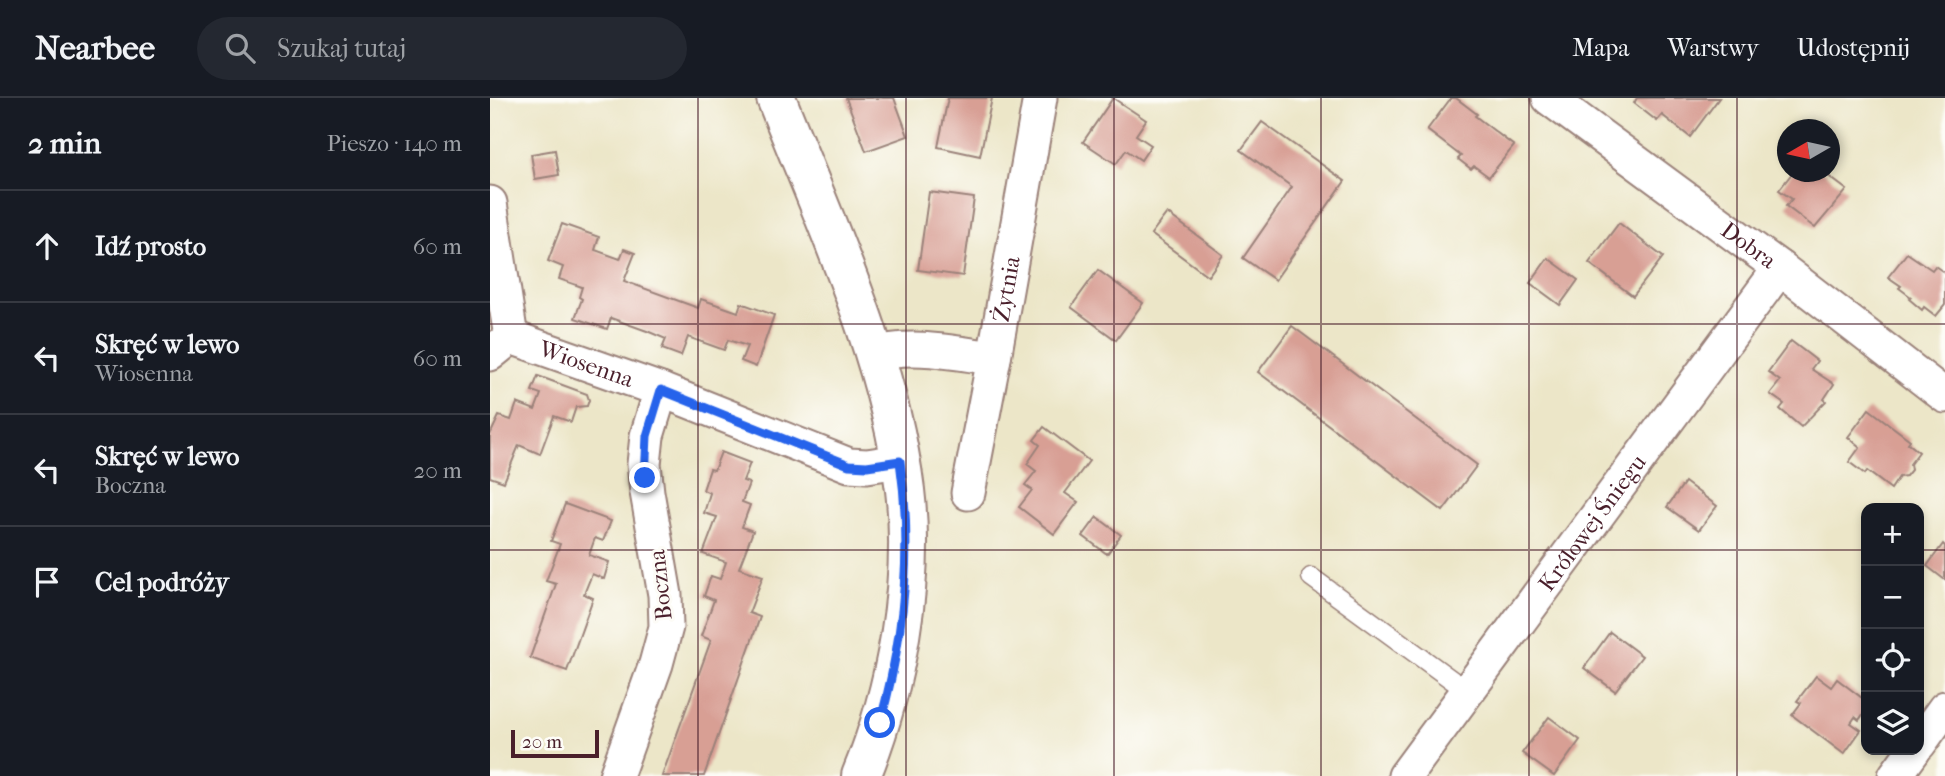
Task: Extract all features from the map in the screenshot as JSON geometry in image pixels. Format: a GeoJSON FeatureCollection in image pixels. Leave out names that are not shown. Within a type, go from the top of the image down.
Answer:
{"type":"FeatureCollection","features":[{"type":"Feature","properties":{"kind":"street"},"geometry":{"type":"LineString","coordinates":[[776,98],[852,290],[873,354],[900,461],[907,522],[903,608],[888,692],[861,776]]}},
{"type":"Feature","properties":{"kind":"street","name":"Żytnia"},"geometry":{"type":"LineString","coordinates":[[968,493],[1040,98]]}},
{"type":"Feature","properties":{"kind":"street","name":"Dobra"},"geometry":{"type":"LineString","coordinates":[[1549,98],[1780,268],[1945,396]]}},
{"type":"Feature","properties":{"kind":"street"},"geometry":{"type":"LineString","coordinates":[[490,203],[500,345]]}},
{"type":"Feature","properties":{"kind":"street","name":"Królowej Śniegu"},"geometry":{"type":"LineString","coordinates":[[1405,776],[1780,268]]}},
{"type":"Feature","properties":{"kind":"street","name":"Wiosenna"},"geometry":{"type":"LineString","coordinates":[[500,345],[661,390],[849,465],[867,466],[900,461]]}},
{"type":"Feature","properties":{"kind":"street"},"geometry":{"type":"LineString","coordinates":[[873,354],[920,348],[994,358]]}},
{"type":"Feature","properties":{"kind":"street","name":"Boczna"},"geometry":{"type":"LineString","coordinates":[[616,776],[656,664],[666,627],[665,595],[644,464],[647,436],[661,390]]}},
{"type":"Feature","properties":{"kind":"street"},"geometry":{"type":"LineString","coordinates":[[1924,737],[1945,708]]}},
{"type":"Feature","properties":{"kind":"street"},"geometry":{"type":"LineString","coordinates":[[1895,776],[1910,755]]}},
{"type":"Feature","properties":{"kind":"lane"},"geometry":{"type":"LineString","coordinates":[[1311,577],[1467,691]]}},
{"type":"Feature","properties":{"kind":"building"},"geometry":{"type":"Polygon","coordinates":[[[846,98],[894,98],[908,136],[866,151],[846,98]]]}},
{"type":"Feature","properties":{"kind":"building"},"geometry":{"type":"Polygon","coordinates":[[[948,98],[992,98],[980,156],[938,147],[948,98]]]}},
{"type":"Feature","properties":{"kind":"building"},"geometry":{"type":"Polygon","coordinates":[[[1113,98],[1146,120],[1136,135],[1151,145],[1141,160],[1126,150],[1116,164],[1083,142],[1113,98]]]}},
{"type":"Feature","properties":{"kind":"building"},"geometry":{"type":"Polygon","coordinates":[[[1451,98],[1456,98],[1477,114],[1475,116],[1514,146],[1489,177],[1474,166],[1471,169],[1458,159],[1461,156],[1427,130],[1451,98]]]}},
{"type":"Feature","properties":{"kind":"building"},"geometry":{"type":"Polygon","coordinates":[[[1637,98],[1719,98],[1690,137],[1662,115],[1657,121],[1634,103],[1637,98]]]}},
{"type":"Feature","properties":{"kind":"building"},"geometry":{"type":"Polygon","coordinates":[[[1262,122],[1345,181],[1275,280],[1243,258],[1292,187],[1241,150],[1262,122]]]}},
{"type":"Feature","properties":{"kind":"building"},"geometry":{"type":"Polygon","coordinates":[[[555,150],[559,175],[535,179],[531,154],[555,150]]]}},
{"type":"Feature","properties":{"kind":"building"},"geometry":{"type":"Polygon","coordinates":[[[1785,182],[1836,182],[1847,190],[1815,228],[1786,206],[1792,199],[1779,190],[1785,182]]]}},
{"type":"Feature","properties":{"kind":"building"},"geometry":{"type":"Polygon","coordinates":[[[929,192],[974,198],[963,276],[918,270],[929,192]]]}},
{"type":"Feature","properties":{"kind":"building"},"geometry":{"type":"Polygon","coordinates":[[[1167,213],[1223,255],[1208,276],[1151,234],[1167,213]]]}},
{"type":"Feature","properties":{"kind":"building"},"geometry":{"type":"Polygon","coordinates":[[[1619,223],[1663,257],[1633,296],[1589,263],[1619,223]]]}},
{"type":"Feature","properties":{"kind":"building"},"geometry":{"type":"Polygon","coordinates":[[[562,224],[599,237],[595,250],[620,259],[624,249],[635,253],[624,281],[698,308],[701,299],[738,312],[741,303],[774,315],[756,367],[741,361],[747,346],[728,340],[724,350],[688,337],[681,356],[662,349],[666,339],[611,318],[607,329],[575,318],[582,299],[579,297],[582,287],[559,279],[563,267],[548,261],[562,224]]]}},
{"type":"Feature","properties":{"kind":"building"},"geometry":{"type":"Polygon","coordinates":[[[1907,253],[1932,270],[1935,266],[1945,273],[1945,305],[1936,316],[1924,307],[1922,310],[1899,288],[1901,286],[1888,277],[1907,253]]]}},
{"type":"Feature","properties":{"kind":"building"},"geometry":{"type":"Polygon","coordinates":[[[1548,258],[1578,280],[1560,305],[1530,283],[1548,258]]]}},
{"type":"Feature","properties":{"kind":"building"},"geometry":{"type":"Polygon","coordinates":[[[1098,270],[1143,303],[1116,340],[1071,307],[1098,270]]]}},
{"type":"Feature","properties":{"kind":"building"},"geometry":{"type":"Polygon","coordinates":[[[1292,326],[1477,465],[1443,511],[1258,372],[1292,326]]]}},
{"type":"Feature","properties":{"kind":"building"},"geometry":{"type":"Polygon","coordinates":[[[1791,341],[1817,361],[1811,369],[1834,384],[1824,399],[1826,401],[1801,427],[1780,409],[1784,404],[1770,394],[1780,381],[1768,372],[1791,341]]]}},
{"type":"Feature","properties":{"kind":"building"},"geometry":{"type":"Polygon","coordinates":[[[538,376],[587,394],[587,406],[576,407],[571,422],[554,416],[540,454],[519,445],[504,482],[490,477],[490,435],[499,416],[511,420],[517,403],[535,410],[541,394],[532,391],[538,376]]]}},
{"type":"Feature","properties":{"kind":"building"},"geometry":{"type":"Polygon","coordinates":[[[1869,409],[1910,440],[1908,443],[1919,452],[1910,464],[1911,470],[1906,476],[1899,477],[1891,489],[1867,471],[1865,474],[1849,462],[1860,447],[1848,437],[1869,409]]]}},
{"type":"Feature","properties":{"kind":"building"},"geometry":{"type":"Polygon","coordinates":[[[1044,427],[1089,461],[1065,493],[1078,502],[1054,534],[1019,507],[1032,490],[1025,485],[1036,471],[1027,464],[1040,445],[1034,440],[1044,427]]]}},
{"type":"Feature","properties":{"kind":"building"},"geometry":{"type":"Polygon","coordinates":[[[721,452],[750,463],[743,481],[749,483],[742,502],[750,505],[742,527],[753,531],[739,568],[763,576],[749,613],[760,617],[704,776],[662,776],[711,640],[701,636],[714,600],[704,596],[711,576],[720,579],[726,562],[703,554],[717,517],[704,513],[710,493],[703,490],[710,469],[714,470],[721,452]]]}},
{"type":"Feature","properties":{"kind":"building"},"geometry":{"type":"Polygon","coordinates":[[[1685,482],[1717,506],[1699,530],[1667,507],[1685,482]]]}},
{"type":"Feature","properties":{"kind":"building"},"geometry":{"type":"Polygon","coordinates":[[[565,504],[611,521],[603,541],[595,538],[589,555],[609,562],[604,579],[592,574],[584,594],[593,598],[567,671],[530,658],[556,584],[546,581],[560,544],[551,541],[565,504]]]}},
{"type":"Feature","properties":{"kind":"building"},"geometry":{"type":"Polygon","coordinates":[[[1097,517],[1121,535],[1107,554],[1083,536],[1097,517]]]}},
{"type":"Feature","properties":{"kind":"building"},"geometry":{"type":"Polygon","coordinates":[[[1943,544],[1945,546],[1945,580],[1927,566],[1943,544]]]}},
{"type":"Feature","properties":{"kind":"building"},"geometry":{"type":"Polygon","coordinates":[[[1610,632],[1642,656],[1615,691],[1584,668],[1610,632]]]}},
{"type":"Feature","properties":{"kind":"building"},"geometry":{"type":"Polygon","coordinates":[[[1816,676],[1831,687],[1837,679],[1861,697],[1861,717],[1859,720],[1855,717],[1851,723],[1861,730],[1844,754],[1792,715],[1801,703],[1797,701],[1816,676]]]}},
{"type":"Feature","properties":{"kind":"building"},"geometry":{"type":"Polygon","coordinates":[[[1549,717],[1580,740],[1554,776],[1522,753],[1549,717]]]}},
{"type":"Feature","properties":{"kind":"route"},"geometry":{"type":"LineString","coordinates":[[645,478],[647,436],[661,390],[849,465],[867,466],[900,461],[907,522],[903,608],[894,665],[880,723]]}}]}
